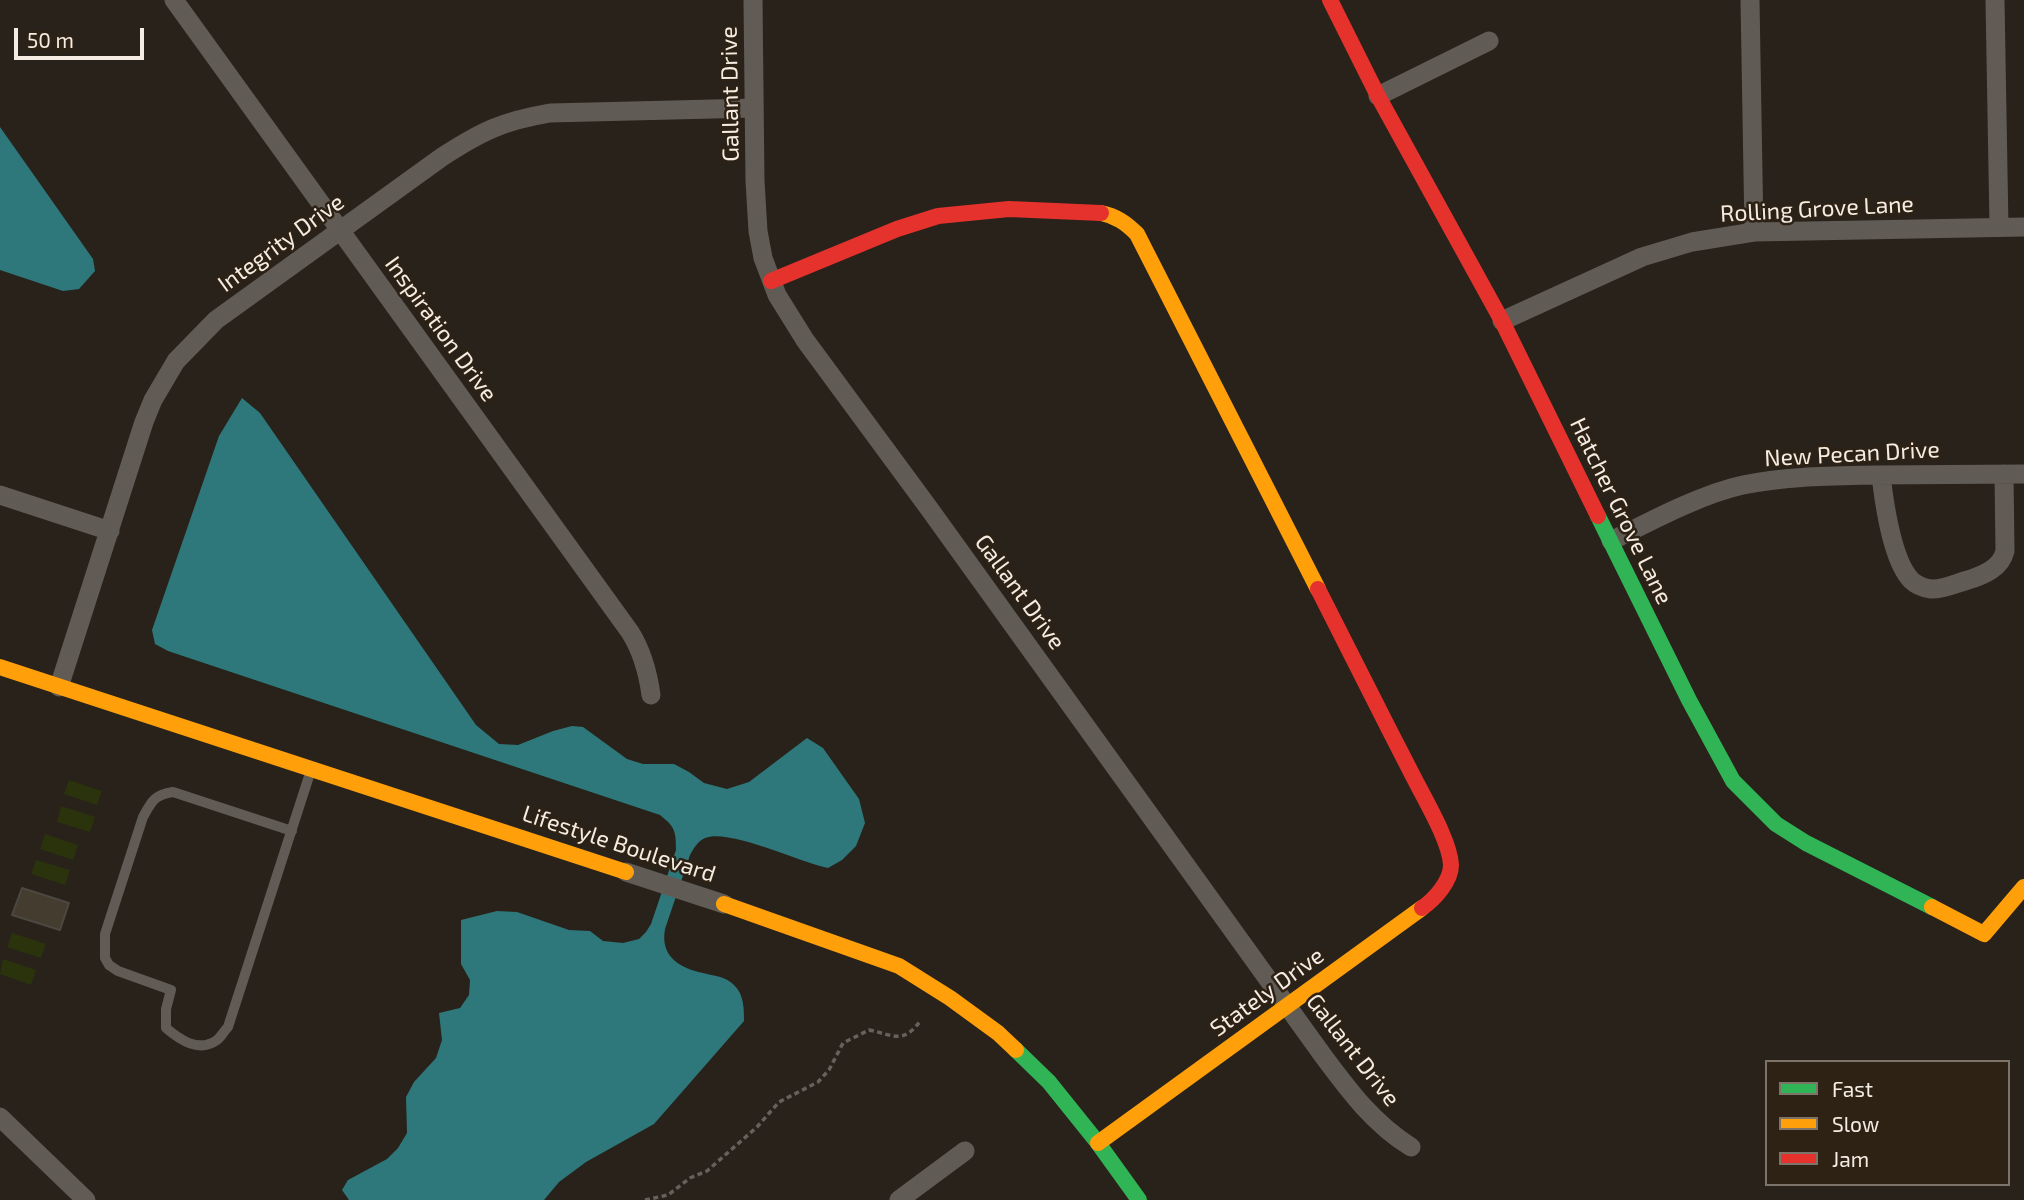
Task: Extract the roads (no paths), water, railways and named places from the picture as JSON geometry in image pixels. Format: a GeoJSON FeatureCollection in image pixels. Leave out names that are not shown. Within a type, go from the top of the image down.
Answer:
{"type":"FeatureCollection","features":[{"type":"Feature","properties":{"kind":"street","name":"Inspiration Drive"},"geometry":{"type":"LineString","coordinates":[[174,0],[630,632],[647,671],[651,695]]}},
{"type":"Feature","properties":{"kind":"street","name":"Gallant Drive"},"geometry":{"type":"LineString","coordinates":[[754,0],[758,231],[763,258],[777,295],[805,340],[1287,1006],[1357,1100],[1390,1134],[1411,1147]]}},
{"type":"Feature","properties":{"kind":"street","name":"Hatcher Grove Lane"},"geometry":{"type":"LineString","coordinates":[[1330,0],[1378,96],[1502,321],[1713,747],[1733,781],[1776,824],[1807,843],[1984,934],[2024,887]]}},
{"type":"Feature","properties":{"kind":"street"},"geometry":{"type":"LineString","coordinates":[[1750,0],[1754,232]]}},
{"type":"Feature","properties":{"kind":"street"},"geometry":{"type":"LineString","coordinates":[[1996,0],[1999,227]]}},
{"type":"Feature","properties":{"kind":"street"},"geometry":{"type":"LineString","coordinates":[[1378,96],[1489,41]]}},
{"type":"Feature","properties":{"kind":"street","name":"Integrity Drive"},"geometry":{"type":"LineString","coordinates":[[59,687],[153,400],[176,361],[216,320],[468,140],[493,127],[550,113],[754,108]]}},
{"type":"Feature","properties":{"kind":"street","name":"Stately Drive"},"geometry":{"type":"LineString","coordinates":[[771,281],[897,229],[938,216],[1009,209],[1094,211],[1114,216],[1128,225],[1137,234],[1447,848],[1451,867],[1445,883],[1430,902],[1098,1143]]}},
{"type":"Feature","properties":{"kind":"street","name":"Rolling Grove Lane"},"geometry":{"type":"LineString","coordinates":[[1502,321],[1642,257],[1692,242],[1754,232],[2024,227]]}},
{"type":"Feature","properties":{"kind":"street"},"geometry":{"type":"LineString","coordinates":[[1881,475],[1884,501],[1900,560],[1909,579],[1933,589],[1989,572],[2003,560],[2004,474]]}},
{"type":"Feature","properties":{"kind":"street","name":"New Pecan Drive"},"geometry":{"type":"LineString","coordinates":[[1611,541],[1651,521],[1740,486],[1780,479],[2024,474]]}},
{"type":"Feature","properties":{"kind":"street"},"geometry":{"type":"LineString","coordinates":[[0,495],[110,531]]}},
{"type":"Feature","properties":{"kind":"street","name":"Lifestyle Boulevard"},"geometry":{"type":"LineString","coordinates":[[0,667],[723,904],[899,966],[998,1033],[1041,1074],[1098,1143],[1139,1200]]}},
{"type":"Feature","properties":{"kind":"street"},"geometry":{"type":"LineString","coordinates":[[0,1117],[86,1200]]}},
{"type":"Feature","properties":{"kind":"street"},"geometry":{"type":"LineString","coordinates":[[899,1200],[965,1151]]}},
{"type":"Feature","properties":{"kind":"lane"},"geometry":{"type":"LineString","coordinates":[[292,831],[173,792],[161,794],[151,802],[143,817],[105,934],[105,958],[109,965],[118,971],[171,990],[166,1009],[166,1028],[181,1041],[198,1045],[216,1041],[228,1027],[292,831],[311,769]]}},
{"type":"Feature","properties":{"kind":"water"},"geometry":{"type":"Polygon","coordinates":[[[0,127],[93,259],[95,271],[79,289],[63,291],[0,270],[0,127]]]}},
{"type":"Feature","properties":{"kind":"water"},"geometry":{"type":"Polygon","coordinates":[[[242,398],[260,413],[476,725],[499,744],[518,745],[553,731],[572,726],[583,727],[627,759],[643,764],[674,764],[704,783],[727,789],[749,782],[807,738],[823,748],[859,799],[865,823],[856,846],[842,860],[828,868],[730,838],[705,838],[696,845],[690,855],[665,929],[665,947],[673,959],[686,968],[731,982],[742,997],[744,1021],[654,1124],[586,1162],[559,1182],[544,1200],[349,1200],[342,1190],[348,1180],[387,1159],[398,1148],[407,1133],[406,1097],[414,1082],[436,1058],[442,1040],[439,1013],[460,1008],[469,995],[470,980],[461,964],[461,920],[497,911],[517,912],[569,930],[590,931],[603,941],[623,943],[639,939],[651,924],[676,850],[674,830],[660,815],[168,651],[155,644],[152,630],[219,436],[242,398]]]}}]}
